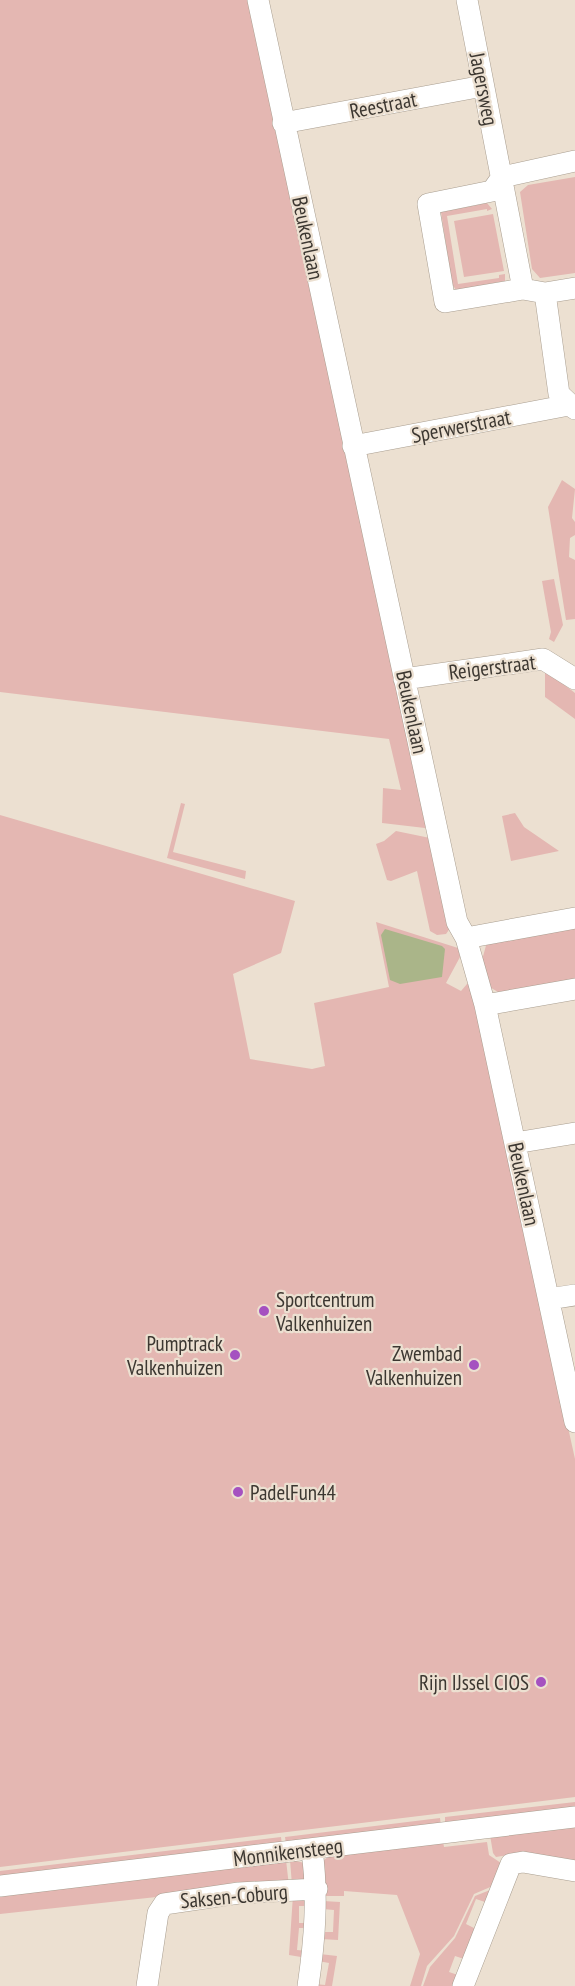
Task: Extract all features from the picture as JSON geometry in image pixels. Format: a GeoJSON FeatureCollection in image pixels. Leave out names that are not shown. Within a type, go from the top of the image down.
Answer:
{"type":"FeatureCollection","features":[{"type":"Feature","properties":{"kind":"street","name":"Beukenlaan"},"geometry":{"type":"LineString","coordinates":[[258,0],[457,922],[466,938],[485,1005],[575,1422]]}},
{"type":"Feature","properties":{"kind":"street","name":"Jagersweg"},"geometry":{"type":"LineString","coordinates":[[467,0],[523,289]]}},
{"type":"Feature","properties":{"kind":"street","name":"Reestraat"},"geometry":{"type":"LineString","coordinates":[[284,123],[483,86]]}},
{"type":"Feature","properties":{"kind":"street"},"geometry":{"type":"LineString","coordinates":[[575,161],[502,177],[492,191],[428,204],[446,302],[523,289],[545,293],[575,288]]}},
{"type":"Feature","properties":{"kind":"street","name":"Sperwerstraat"},"geometry":{"type":"LineString","coordinates":[[545,293],[559,394],[572,407]]}},
{"type":"Feature","properties":{"kind":"street","name":"Sperwerstraat"},"geometry":{"type":"LineString","coordinates":[[354,446],[572,407]]}},
{"type":"Feature","properties":{"kind":"street","name":"Reigerstraat"},"geometry":{"type":"LineString","coordinates":[[404,679],[543,659],[575,679]]}},
{"type":"Feature","properties":{"kind":"street"},"geometry":{"type":"LineString","coordinates":[[466,938],[575,918]]}},
{"type":"Feature","properties":{"kind":"street"},"geometry":{"type":"LineString","coordinates":[[485,1005],[575,989]]}},
{"type":"Feature","properties":{"kind":"street"},"geometry":{"type":"LineString","coordinates":[[515,1143],[575,1133]]}},
{"type":"Feature","properties":{"kind":"street"},"geometry":{"type":"LineString","coordinates":[[549,1299],[575,1295]]}},
{"type":"Feature","properties":{"kind":"street","name":"Monnikensteeg"},"geometry":{"type":"LineString","coordinates":[[0,1886],[575,1817]]}},
{"type":"Feature","properties":{"kind":"street","name":"Saksen-Coburg"},"geometry":{"type":"LineString","coordinates":[[308,1986],[316,1926],[317,1889],[312,1849]]}},
{"type":"Feature","properties":{"kind":"street"},"geometry":{"type":"LineString","coordinates":[[463,1986],[512,1864],[523,1862],[575,1871]]}},
{"type":"Feature","properties":{"kind":"street","name":"Saksen-Coburg"},"geometry":{"type":"LineString","coordinates":[[147,1986],[158,1913],[164,1904],[239,1893],[317,1889]]}},
{"type":"Feature","properties":{"kind":"shaded area"},"geometry":{"type":"Polygon","coordinates":[[[0,0],[251,0],[429,823],[425,828],[382,823],[383,788],[401,790],[389,739],[0,692],[0,0]]]}},
{"type":"Feature","properties":{"kind":"shaded area"},"geometry":{"type":"Polygon","coordinates":[[[575,177],[575,273],[540,278],[532,269],[520,192],[528,185],[575,177]]]}},
{"type":"Feature","properties":{"kind":"shaded area"},"geometry":{"type":"Polygon","coordinates":[[[487,203],[492,209],[447,216],[458,284],[499,278],[499,275],[505,274],[505,281],[456,290],[452,284],[441,212],[487,203]]]}},
{"type":"Feature","properties":{"kind":"shaded area"},"geometry":{"type":"Polygon","coordinates":[[[493,214],[504,271],[464,277],[454,221],[493,214]]]}},
{"type":"Feature","properties":{"kind":"shaded area"},"geometry":{"type":"Polygon","coordinates":[[[562,480],[575,489],[572,518],[575,522],[575,535],[570,538],[569,557],[575,560],[575,619],[566,620],[548,507],[562,480]]]}},
{"type":"Feature","properties":{"kind":"shaded area"},"geometry":{"type":"Polygon","coordinates":[[[554,579],[563,625],[554,642],[549,639],[551,632],[542,581],[554,579]]]}},
{"type":"Feature","properties":{"kind":"shaded area"},"geometry":{"type":"Polygon","coordinates":[[[545,670],[575,693],[575,719],[545,697],[545,670]]]}},
{"type":"Feature","properties":{"kind":"shaded area"},"geometry":{"type":"Polygon","coordinates":[[[181,803],[185,804],[173,852],[246,871],[245,879],[167,858],[181,803]]]}},
{"type":"Feature","properties":{"kind":"shaded area"},"geometry":{"type":"Polygon","coordinates":[[[515,813],[524,827],[559,851],[511,861],[502,816],[515,813]]]}},
{"type":"Feature","properties":{"kind":"shaded area","name":"Sportcentrum Valkenhuizen"},"geometry":{"type":"Polygon","coordinates":[[[0,815],[295,901],[281,953],[233,974],[250,1059],[312,1069],[325,1066],[314,1003],[389,987],[376,922],[458,948],[460,957],[446,983],[461,991],[467,984],[470,984],[575,1459],[575,1797],[0,1867],[0,815]]]}},
{"type":"Feature","properties":{"kind":"shaded area"},"geometry":{"type":"Polygon","coordinates":[[[396,831],[430,838],[451,927],[446,934],[437,935],[430,931],[417,871],[391,881],[387,880],[376,844],[384,841],[396,831]]]}},
{"type":"Feature","properties":{"kind":"shaded area"},"geometry":{"type":"Polygon","coordinates":[[[575,925],[575,983],[498,992],[488,986],[482,960],[487,942],[575,925]]]}},
{"type":"Feature","properties":{"kind":"shaded area"},"geometry":{"type":"Polygon","coordinates":[[[385,929],[442,946],[445,949],[442,977],[400,984],[390,980],[381,935],[385,929]]]}},
{"type":"Feature","properties":{"kind":"shaded area"},"geometry":{"type":"Polygon","coordinates":[[[575,1802],[575,1810],[445,1825],[445,1817],[575,1802]]]}},
{"type":"Feature","properties":{"kind":"shaded area"},"geometry":{"type":"Polygon","coordinates":[[[440,1818],[441,1826],[286,1844],[285,1837],[440,1818]]]}},
{"type":"Feature","properties":{"kind":"shaded area"},"geometry":{"type":"Polygon","coordinates":[[[575,1825],[575,1866],[508,1855],[496,1857],[493,1853],[490,1835],[575,1825]]]}},
{"type":"Feature","properties":{"kind":"shaded area"},"geometry":{"type":"Polygon","coordinates":[[[281,1837],[282,1845],[0,1879],[0,1871],[281,1837]]]}},
{"type":"Feature","properties":{"kind":"shaded area"},"geometry":{"type":"Polygon","coordinates":[[[443,1841],[444,1847],[487,1842],[489,1855],[504,1865],[495,1885],[474,1894],[454,1936],[427,1966],[421,1986],[410,1986],[420,1954],[397,1895],[344,1891],[344,1896],[323,1896],[322,1862],[330,1855],[443,1841]]]}},
{"type":"Feature","properties":{"kind":"shaded area"},"geometry":{"type":"Polygon","coordinates":[[[286,1860],[289,1886],[237,1889],[237,1882],[230,1883],[230,1889],[0,1914],[0,1894],[286,1860]]]}},
{"type":"Feature","properties":{"kind":"shaded area"},"geometry":{"type":"Polygon","coordinates":[[[290,1860],[305,1863],[309,1878],[292,1885],[290,1860]]]}},
{"type":"Feature","properties":{"kind":"shaded area"},"geometry":{"type":"Polygon","coordinates":[[[495,1888],[488,1903],[476,1899],[466,1924],[478,1930],[467,1960],[455,1956],[449,1972],[461,1976],[457,1986],[423,1986],[430,1967],[455,1938],[475,1896],[495,1888]]]}},
{"type":"Feature","properties":{"kind":"shaded area"},"geometry":{"type":"Polygon","coordinates":[[[303,1894],[310,1906],[299,1906],[299,1923],[310,1923],[309,1928],[299,1928],[297,1950],[308,1951],[307,1958],[289,1955],[293,1895],[303,1894]]]}},
{"type":"Feature","properties":{"kind":"shaded area"},"geometry":{"type":"Polygon","coordinates":[[[323,1901],[340,1902],[338,1940],[321,1939],[322,1932],[333,1932],[334,1910],[323,1909],[323,1901]]]}},
{"type":"Feature","properties":{"kind":"shaded area"},"geometry":{"type":"Polygon","coordinates":[[[320,1954],[337,1956],[332,1986],[314,1986],[315,1984],[325,1985],[329,1963],[318,1961],[320,1954]]]}},
{"type":"Feature","properties":{"kind":"place","name":"Sportcentrum Valkenhuizen"},"geometry":{"type":"Point","coordinates":[264,1311]}},
{"type":"Feature","properties":{"kind":"place","name":"Pumptrack Valkenhuizen"},"geometry":{"type":"Point","coordinates":[235,1355]}},
{"type":"Feature","properties":{"kind":"place","name":"Zwembad Valkenhuizen"},"geometry":{"type":"Point","coordinates":[474,1365]}},
{"type":"Feature","properties":{"kind":"place","name":"PadelFun44"},"geometry":{"type":"Point","coordinates":[238,1492]}},
{"type":"Feature","properties":{"kind":"place","name":"Rijn IJssel CIOS"},"geometry":{"type":"Point","coordinates":[541,1682]}}]}
